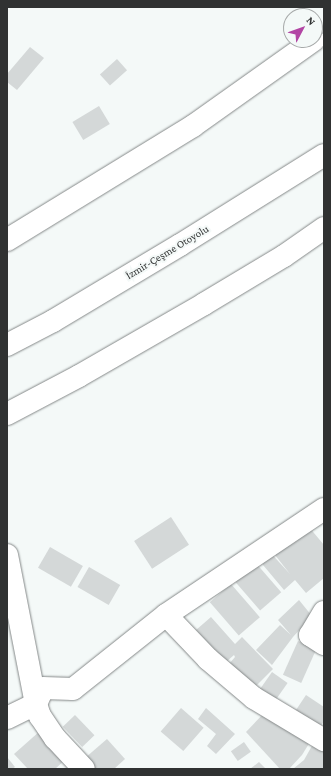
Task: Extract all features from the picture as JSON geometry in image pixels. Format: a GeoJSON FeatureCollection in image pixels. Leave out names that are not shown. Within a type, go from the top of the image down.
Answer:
{"type":"FeatureCollection","features":[{"type":"Feature","properties":{"kind":"main road"},"geometry":{"type":"LineString","coordinates":[[7,240],[193,126],[303,48]]}},
{"type":"Feature","properties":{"kind":"main road","name":"İzmir-Çeşme Otoyolu"},"geometry":{"type":"LineString","coordinates":[[7,345],[53,321],[173,249],[324,154]]}},
{"type":"Feature","properties":{"kind":"main road"},"geometry":{"type":"LineString","coordinates":[[7,414],[79,376],[204,304],[284,256],[324,228]]}},
{"type":"Feature","properties":{"kind":"main road"},"geometry":{"type":"LineString","coordinates":[[7,718],[36,704],[44,688],[73,689],[166,615],[324,509]]}},
{"type":"Feature","properties":{"kind":"main road"},"geometry":{"type":"LineString","coordinates":[[7,555],[36,704],[40,716],[55,738],[84,769]]}},
{"type":"Feature","properties":{"kind":"main road"},"geometry":{"type":"LineString","coordinates":[[324,612],[310,635],[324,644]]}},
{"type":"Feature","properties":{"kind":"main road"},"geometry":{"type":"LineString","coordinates":[[166,615],[208,659],[254,698],[324,740]]}},
{"type":"Feature","properties":{"kind":"building"},"geometry":{"type":"Polygon","coordinates":[[[30,47],[44,58],[17,90],[7,82],[7,74],[30,47]]]}},
{"type":"Feature","properties":{"kind":"building"},"geometry":{"type":"Polygon","coordinates":[[[117,59],[127,70],[110,86],[100,74],[117,59]]]}},
{"type":"Feature","properties":{"kind":"building"},"geometry":{"type":"Polygon","coordinates":[[[99,106],[110,124],[83,140],[72,122],[99,106]]]}},
{"type":"Feature","properties":{"kind":"building"},"geometry":{"type":"Polygon","coordinates":[[[171,517],[189,545],[152,569],[134,541],[171,517]]]}},
{"type":"Feature","properties":{"kind":"building"},"geometry":{"type":"Polygon","coordinates":[[[309,527],[324,545],[324,578],[306,593],[295,580],[284,590],[258,559],[268,550],[290,574],[275,555],[309,527]]]}},
{"type":"Feature","properties":{"kind":"building"},"geometry":{"type":"Polygon","coordinates":[[[50,547],[83,566],[71,587],[38,568],[50,547]]]}},
{"type":"Feature","properties":{"kind":"building"},"geometry":{"type":"Polygon","coordinates":[[[255,562],[281,592],[260,611],[234,580],[255,562]]]}},
{"type":"Feature","properties":{"kind":"building"},"geometry":{"type":"Polygon","coordinates":[[[89,567],[120,585],[109,605],[78,587],[89,567]]]}},
{"type":"Feature","properties":{"kind":"building"},"geometry":{"type":"Polygon","coordinates":[[[231,584],[260,617],[239,636],[210,602],[231,584]]]}},
{"type":"Feature","properties":{"kind":"building"},"geometry":{"type":"Polygon","coordinates":[[[299,600],[312,616],[293,637],[272,665],[256,650],[280,625],[291,635],[278,620],[299,600]]]}},
{"type":"Feature","properties":{"kind":"building"},"geometry":{"type":"Polygon","coordinates":[[[211,617],[235,644],[242,637],[273,669],[253,689],[229,664],[235,657],[234,655],[226,662],[196,630],[211,617]]]}},
{"type":"Feature","properties":{"kind":"building"},"geometry":{"type":"Polygon","coordinates":[[[298,641],[316,649],[301,683],[283,675],[298,641]]]}},
{"type":"Feature","properties":{"kind":"building"},"geometry":{"type":"Polygon","coordinates":[[[272,672],[288,683],[275,701],[259,690],[272,672]]]}},
{"type":"Feature","properties":{"kind":"building"},"geometry":{"type":"Polygon","coordinates":[[[306,695],[324,707],[324,721],[319,729],[294,713],[306,695]]]}},
{"type":"Feature","properties":{"kind":"building"},"geometry":{"type":"Polygon","coordinates":[[[181,708],[204,728],[183,751],[161,731],[181,708]]]}},
{"type":"Feature","properties":{"kind":"building"},"geometry":{"type":"Polygon","coordinates":[[[206,708],[235,734],[216,754],[207,746],[216,734],[198,719],[206,708]]]}},
{"type":"Feature","properties":{"kind":"building"},"geometry":{"type":"Polygon","coordinates":[[[265,712],[310,742],[302,755],[289,769],[280,769],[246,732],[265,712]]]}},
{"type":"Feature","properties":{"kind":"building"},"geometry":{"type":"Polygon","coordinates":[[[75,715],[94,735],[82,747],[63,727],[75,715]]]}},
{"type":"Feature","properties":{"kind":"building"},"geometry":{"type":"Polygon","coordinates":[[[40,731],[65,760],[55,769],[28,769],[14,754],[40,731]]]}},
{"type":"Feature","properties":{"kind":"building"},"geometry":{"type":"Polygon","coordinates":[[[107,739],[125,759],[114,769],[95,769],[85,758],[107,739]]]}},
{"type":"Feature","properties":{"kind":"building"},"geometry":{"type":"Polygon","coordinates":[[[244,742],[251,752],[238,761],[231,751],[244,742]]]}},
{"type":"Feature","properties":{"kind":"building"},"geometry":{"type":"Polygon","coordinates":[[[313,744],[324,750],[324,769],[293,769],[304,760],[313,744]]]}},
{"type":"Feature","properties":{"kind":"building"},"geometry":{"type":"Polygon","coordinates":[[[7,757],[15,767],[12,769],[7,769],[7,757]]]}},
{"type":"Feature","properties":{"kind":"building"},"geometry":{"type":"Polygon","coordinates":[[[259,762],[266,769],[250,769],[259,762]]]}}]}
